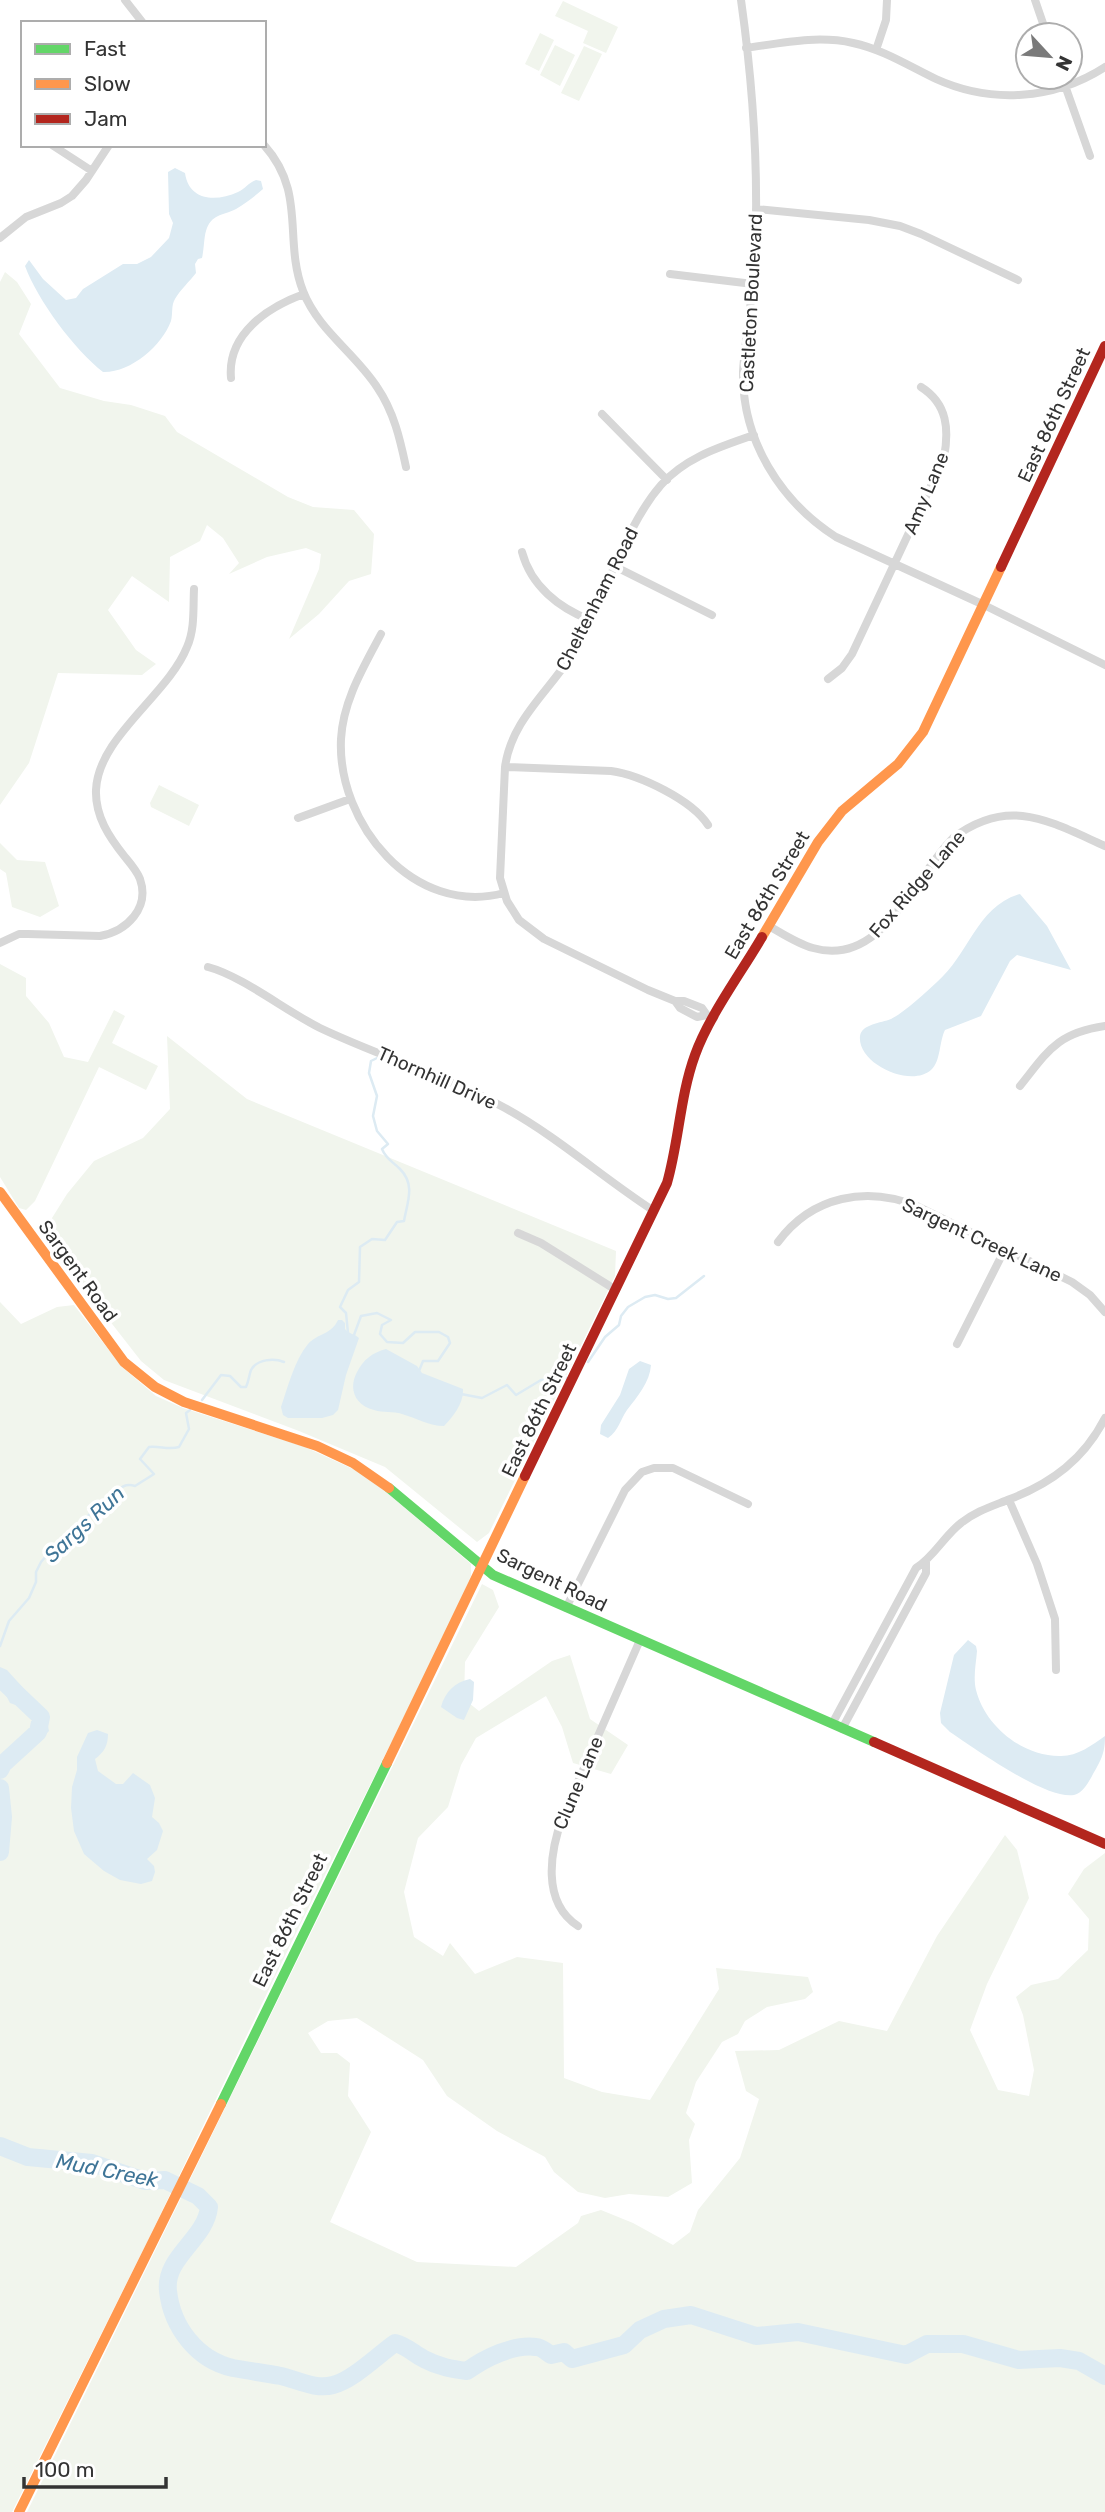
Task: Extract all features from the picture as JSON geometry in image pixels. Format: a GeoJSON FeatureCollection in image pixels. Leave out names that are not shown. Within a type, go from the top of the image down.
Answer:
{"type":"FeatureCollection","features":[{"type":"Feature","properties":{"kind":"street"},"geometry":{"type":"LineString","coordinates":[[125,0],[141,21]]}},
{"type":"Feature","properties":{"kind":"street","name":"Castleton Boulevard"},"geometry":{"type":"LineString","coordinates":[[741,0],[754,143],[756,209],[753,284],[743,372],[746,404],[764,460],[781,487],[807,516],[844,541],[984,605],[1105,666]]}},
{"type":"Feature","properties":{"kind":"street"},"geometry":{"type":"LineString","coordinates":[[876,50],[884,29],[887,0]]}},
{"type":"Feature","properties":{"kind":"street"},"geometry":{"type":"LineString","coordinates":[[1035,0],[1042,21]]}},
{"type":"Feature","properties":{"kind":"street"},"geometry":{"type":"LineString","coordinates":[[746,48],[815,39],[850,42],[876,50],[943,82],[978,93],[1018,95],[1048,91]]}},
{"type":"Feature","properties":{"kind":"street"},"geometry":{"type":"LineString","coordinates":[[1084,77],[1105,67]]}},
{"type":"Feature","properties":{"kind":"street"},"geometry":{"type":"LineString","coordinates":[[1067,91],[1090,156]]}},
{"type":"Feature","properties":{"kind":"street"},"geometry":{"type":"LineString","coordinates":[[55,147],[92,171]]}},
{"type":"Feature","properties":{"kind":"street"},"geometry":{"type":"LineString","coordinates":[[0,238],[26,217],[72,196],[108,147]]}},
{"type":"Feature","properties":{"kind":"street"},"geometry":{"type":"LineString","coordinates":[[265,147],[281,168],[290,193],[296,258],[304,294],[318,319],[364,370],[384,398],[396,427],[406,467]]}},
{"type":"Feature","properties":{"kind":"street"},"geometry":{"type":"LineString","coordinates":[[756,209],[900,226],[1018,280]]}},
{"type":"Feature","properties":{"kind":"street"},"geometry":{"type":"LineString","coordinates":[[670,274],[753,284]]}},
{"type":"Feature","properties":{"kind":"street"},"geometry":{"type":"LineString","coordinates":[[231,379],[232,359],[237,345],[252,325],[272,308],[304,294]]}},
{"type":"Feature","properties":{"kind":"street","name":"East 86th Street"},"geometry":{"type":"LineString","coordinates":[[19,2512],[89,2374],[667,1183],[675,1157],[689,1069],[710,1016],[769,926],[818,842],[842,811],[898,764],[923,732],[1105,346]]}},
{"type":"Feature","properties":{"kind":"street","name":"Amy Lane"},"geometry":{"type":"LineString","coordinates":[[828,679],[842,668],[852,654],[942,463],[946,450],[943,411],[933,396],[921,387]]}},
{"type":"Feature","properties":{"kind":"street"},"geometry":{"type":"LineString","coordinates":[[602,414],[667,480]]}},
{"type":"Feature","properties":{"kind":"street","name":"Cheltenham Road"},"geometry":{"type":"LineString","coordinates":[[504,893],[500,864],[505,766],[506,754],[516,729],[572,656],[640,516],[654,493],[700,455],[754,435]]}},
{"type":"Feature","properties":{"kind":"street"},"geometry":{"type":"LineString","coordinates":[[522,552],[532,577],[547,594],[565,608],[590,620]]}},
{"type":"Feature","properties":{"kind":"street"},"geometry":{"type":"LineString","coordinates":[[616,567],[712,615]]}},
{"type":"Feature","properties":{"kind":"street"},"geometry":{"type":"LineString","coordinates":[[0,943],[19,934],[110,935],[125,927],[137,912],[141,894],[140,880],[108,835],[100,817],[96,797],[97,776],[111,747],[174,670],[186,649],[192,631],[194,589]]}},
{"type":"Feature","properties":{"kind":"street"},"geometry":{"type":"LineString","coordinates":[[380,634],[356,681],[344,718],[342,761],[350,799],[373,841],[394,863],[438,891],[459,897],[478,898],[504,893],[519,920],[540,937],[675,1001],[680,1008],[697,1017],[710,1016]]}},
{"type":"Feature","properties":{"kind":"street"},"geometry":{"type":"LineString","coordinates":[[505,766],[626,774],[687,804],[699,813],[708,825]]}},
{"type":"Feature","properties":{"kind":"street"},"geometry":{"type":"LineString","coordinates":[[298,818],[350,799]]}},
{"type":"Feature","properties":{"kind":"street","name":"Fox Ridge Lane"},"geometry":{"type":"LineString","coordinates":[[769,926],[816,949],[838,951],[863,943],[884,927],[940,851],[953,838],[967,827],[992,817],[1018,814],[1040,818],[1105,846]]}},
{"type":"Feature","properties":{"kind":"street","name":"Thornhill Drive"},"geometry":{"type":"LineString","coordinates":[[208,967],[226,974],[321,1028],[433,1074],[503,1107],[559,1141],[654,1211]]}},
{"type":"Feature","properties":{"kind":"street"},"geometry":{"type":"LineString","coordinates":[[1020,1086],[1046,1053],[1060,1041],[1080,1031],[1105,1026]]}},
{"type":"Feature","properties":{"kind":"street","name":"Sargent Road"},"geometry":{"type":"LineString","coordinates":[[0,1192],[124,1362],[155,1387],[184,1402],[317,1446],[353,1463],[383,1483],[493,1575],[1105,1844]]}},
{"type":"Feature","properties":{"kind":"street","name":"Sargent Creek Lane"},"geometry":{"type":"LineString","coordinates":[[778,1242],[790,1226],[813,1209],[843,1199],[877,1196],[894,1199],[919,1207],[1080,1287],[1105,1312]]}},
{"type":"Feature","properties":{"kind":"street"},"geometry":{"type":"LineString","coordinates":[[518,1233],[541,1243],[616,1290]]}},
{"type":"Feature","properties":{"kind":"street"},"geometry":{"type":"LineString","coordinates":[[957,1344],[1005,1249]]}},
{"type":"Feature","properties":{"kind":"street"},"geometry":{"type":"LineString","coordinates":[[837,1726],[916,1567],[926,1562],[962,1522],[985,1509],[1041,1486],[1066,1468],[1087,1447],[1105,1418]]}},
{"type":"Feature","properties":{"kind":"street"},"geometry":{"type":"LineString","coordinates":[[566,1608],[625,1490],[642,1472],[653,1468],[673,1468],[748,1504]]}},
{"type":"Feature","properties":{"kind":"street"},"geometry":{"type":"LineString","coordinates":[[1009,1500],[1037,1564],[1055,1617],[1056,1670]]}},
{"type":"Feature","properties":{"kind":"street","name":"Clune Lane"},"geometry":{"type":"LineString","coordinates":[[578,1926],[562,1912],[554,1896],[554,1843],[563,1816],[640,1640]]}},
{"type":"Feature","properties":{"kind":"shaded area"},"geometry":{"type":"Polygon","coordinates":[[[563,1],[618,27],[606,53],[583,43],[588,31],[555,16],[563,1]]]}},
{"type":"Feature","properties":{"kind":"shaded area"},"geometry":{"type":"Polygon","coordinates":[[[540,33],[554,40],[539,71],[525,64],[540,33]]]}},
{"type":"Feature","properties":{"kind":"shaded area"},"geometry":{"type":"Polygon","coordinates":[[[555,45],[575,55],[560,86],[540,75],[555,45]]]}},
{"type":"Feature","properties":{"kind":"shaded area"},"geometry":{"type":"Polygon","coordinates":[[[584,46],[602,54],[579,101],[561,93],[584,46]]]}},
{"type":"Feature","properties":{"kind":"shaded area"},"geometry":{"type":"Polygon","coordinates":[[[175,168],[185,173],[192,189],[205,197],[230,195],[256,180],[261,181],[263,189],[240,207],[218,216],[208,225],[202,258],[195,264],[196,273],[175,299],[171,321],[160,340],[134,363],[103,372],[80,351],[58,323],[25,266],[29,260],[43,279],[66,300],[76,298],[83,289],[123,264],[137,264],[151,257],[169,238],[173,223],[169,214],[168,172],[175,168]]]}},
{"type":"Feature","properties":{"kind":"shaded area"},"geometry":{"type":"Polygon","coordinates":[[[5,272],[17,282],[31,304],[19,334],[60,388],[165,416],[177,432],[288,497],[313,507],[354,510],[374,534],[371,574],[349,581],[319,614],[289,639],[319,569],[321,554],[306,548],[267,557],[229,574],[239,563],[223,538],[207,525],[200,541],[170,557],[169,602],[132,576],[108,610],[136,650],[156,664],[142,675],[58,673],[29,763],[0,805],[0,282],[5,272]]]}},
{"type":"Feature","properties":{"kind":"shaded area"},"geometry":{"type":"Polygon","coordinates":[[[159,785],[199,805],[189,826],[151,807],[150,803],[159,785]]]}},
{"type":"Feature","properties":{"kind":"shaded area"},"geometry":{"type":"Polygon","coordinates":[[[0,843],[17,860],[45,862],[59,906],[40,917],[12,907],[6,873],[0,869],[0,843]]]}},
{"type":"Feature","properties":{"kind":"shaded area"},"geometry":{"type":"Polygon","coordinates":[[[1020,894],[1047,926],[1071,970],[1017,955],[1010,961],[981,1016],[945,1030],[937,1062],[931,1070],[922,1075],[899,1075],[876,1064],[867,1056],[861,1046],[861,1032],[868,1026],[897,1016],[921,997],[948,971],[993,909],[1020,894]]]}},
{"type":"Feature","properties":{"kind":"shaded area"},"geometry":{"type":"Polygon","coordinates":[[[0,964],[26,978],[26,996],[49,1023],[64,1057],[88,1062],[114,1010],[125,1016],[112,1043],[158,1066],[146,1090],[99,1067],[35,1201],[26,1210],[19,1208],[0,1177],[0,964]]]}},
{"type":"Feature","properties":{"kind":"shaded area"},"geometry":{"type":"Polygon","coordinates":[[[167,1036],[247,1099],[616,1251],[615,1276],[489,1533],[477,1542],[385,1467],[164,1380],[141,1361],[42,1234],[67,1194],[94,1161],[143,1138],[170,1109],[167,1036]]]}},
{"type":"Feature","properties":{"kind":"shaded area"},"geometry":{"type":"Polygon","coordinates":[[[0,1302],[21,1324],[57,1307],[74,1305],[122,1367],[156,1396],[183,1408],[305,1447],[366,1475],[471,1564],[471,1576],[446,1633],[12,2512],[0,2512],[0,1302]]]}},
{"type":"Feature","properties":{"kind":"shaded area"},"geometry":{"type":"Polygon","coordinates":[[[338,1320],[345,1323],[348,1332],[359,1338],[346,1375],[338,1410],[333,1415],[322,1418],[288,1418],[283,1415],[281,1407],[299,1358],[308,1344],[332,1329],[338,1320]]]}},
{"type":"Feature","properties":{"kind":"shaded area"},"geometry":{"type":"Polygon","coordinates":[[[386,1349],[417,1366],[422,1373],[463,1389],[460,1404],[444,1426],[399,1413],[367,1408],[358,1400],[353,1390],[357,1372],[369,1357],[386,1349]]]}},
{"type":"Feature","properties":{"kind":"shaded area"},"geometry":{"type":"Polygon","coordinates":[[[640,1361],[651,1365],[648,1377],[608,1438],[600,1434],[601,1425],[620,1395],[629,1369],[640,1361]]]}},
{"type":"Feature","properties":{"kind":"shaded area"},"geometry":{"type":"Polygon","coordinates":[[[482,1584],[493,1590],[499,1607],[465,1662],[464,1699],[479,1711],[552,1661],[570,1655],[590,1719],[628,1745],[611,1774],[573,1763],[562,1727],[546,1696],[476,1738],[461,1765],[448,1807],[418,1838],[404,1892],[414,1937],[443,1956],[450,1943],[475,1974],[517,1957],[563,1963],[564,2078],[602,2092],[650,2100],[719,1989],[716,1968],[808,1977],[813,1992],[805,1999],[767,2007],[745,2021],[738,2034],[722,2042],[696,2082],[686,2113],[695,2124],[689,2140],[692,2183],[668,2197],[629,2194],[605,2198],[578,2192],[554,2172],[545,2157],[497,2131],[447,2096],[423,2060],[357,2018],[328,2021],[308,2033],[321,2053],[337,2053],[350,2063],[348,2096],[371,2132],[330,2222],[417,2262],[516,2267],[578,2223],[581,2216],[601,2210],[633,2223],[673,2245],[690,2232],[698,2210],[740,2158],[759,2099],[746,2091],[735,2051],[779,2050],[839,2021],[887,2031],[937,1936],[1005,1835],[1017,1850],[1029,1898],[987,1984],[970,2030],[998,2090],[1029,2096],[1034,2070],[1023,2015],[1016,1997],[1031,1985],[1058,1979],[1088,1950],[1089,1919],[1068,1894],[1084,1869],[1105,1853],[1105,2512],[27,2512],[482,1584]]]}},
{"type":"Feature","properties":{"kind":"shaded area"},"geometry":{"type":"Polygon","coordinates":[[[968,1640],[976,1646],[975,1685],[981,1703],[988,1716],[1008,1737],[1033,1751],[1067,1756],[1105,1736],[1100,1761],[1080,1792],[1074,1795],[1046,1790],[1010,1771],[950,1732],[941,1723],[940,1713],[954,1655],[968,1640]]]}},
{"type":"Feature","properties":{"kind":"shaded area"},"geometry":{"type":"Polygon","coordinates":[[[0,1667],[7,1670],[45,1712],[49,1731],[44,1736],[32,1726],[27,1709],[10,1703],[0,1684],[0,1667]]]}},
{"type":"Feature","properties":{"kind":"shaded area"},"geometry":{"type":"Polygon","coordinates":[[[470,1679],[474,1682],[473,1700],[464,1720],[441,1707],[451,1688],[470,1679]]]}},
{"type":"Feature","properties":{"kind":"shaded area"},"geometry":{"type":"Polygon","coordinates":[[[97,1730],[108,1734],[105,1748],[95,1759],[98,1771],[116,1784],[123,1784],[133,1773],[150,1785],[155,1798],[152,1817],[163,1831],[157,1850],[147,1859],[154,1866],[152,1881],[141,1884],[120,1880],[104,1871],[84,1854],[74,1831],[71,1808],[77,1757],[88,1733],[97,1730]]]}},
{"type":"Feature","properties":{"kind":"waterway"},"geometry":{"type":"LineString","coordinates":[[348,1333],[346,1313],[340,1307],[348,1290],[359,1282],[360,1247],[372,1239],[385,1240],[397,1222],[404,1221],[409,1194],[405,1175],[387,1158],[382,1149],[388,1144],[377,1131],[373,1116],[377,1096],[369,1073],[371,1061],[377,1058]]}},
{"type":"Feature","properties":{"kind":"waterway","name":"Sargs Run"},"geometry":{"type":"LineString","coordinates":[[588,1362],[605,1337],[619,1325],[621,1316],[628,1307],[645,1297],[655,1295],[668,1299],[676,1298],[704,1276]]}},
{"type":"Feature","properties":{"kind":"waterway","name":"Sargs Run"},"geometry":{"type":"LineString","coordinates":[[354,1335],[361,1316],[377,1313],[391,1320],[382,1325],[380,1334],[387,1342],[403,1343],[415,1332],[439,1332],[448,1337],[450,1343],[438,1361],[423,1361],[419,1371]]}},
{"type":"Feature","properties":{"kind":"waterway","name":"Sargs Run"},"geometry":{"type":"LineString","coordinates":[[202,1400],[221,1375],[230,1376],[241,1387],[246,1387],[251,1370],[257,1364],[271,1360],[284,1362]]}},
{"type":"Feature","properties":{"kind":"waterway","name":"Sargs Run"},"geometry":{"type":"LineString","coordinates":[[461,1394],[482,1398],[507,1385],[516,1395],[541,1380],[567,1378]]}},
{"type":"Feature","properties":{"kind":"waterway","name":"Sargs Run"},"geometry":{"type":"LineString","coordinates":[[0,1646],[9,1621],[29,1598],[41,1562],[53,1548],[72,1539],[85,1519],[98,1506],[110,1505],[122,1487],[135,1486],[154,1474],[140,1459],[149,1447],[179,1447],[189,1429],[186,1413],[190,1410]]}},
{"type":"Feature","properties":{"kind":"waterway","name":"Mud Creek"},"geometry":{"type":"LineString","coordinates":[[0,1678],[41,1717],[38,1732],[3,1764],[0,1770]]}},
{"type":"Feature","properties":{"kind":"waterway","name":"Mud Creek"},"geometry":{"type":"LineString","coordinates":[[0,1788],[3,1817],[0,1852]]}},
{"type":"Feature","properties":{"kind":"waterway","name":"Mud Creek"},"geometry":{"type":"LineString","coordinates":[[0,2146],[28,2157],[92,2163],[145,2181],[165,2180],[198,2196],[209,2207],[206,2218],[201,2229],[178,2258],[168,2279],[170,2304],[181,2329],[198,2350],[220,2364],[314,2385],[327,2386],[341,2382],[395,2343],[435,2364],[467,2371],[482,2361],[518,2348],[538,2347],[551,2355],[564,2352],[572,2359],[624,2345],[640,2330],[664,2319],[691,2315],[756,2336],[798,2332],[906,2355],[927,2344],[963,2344],[1019,2360],[1060,2358],[1079,2361],[1105,2376]]}},
{"type":"Feature","properties":{"kind":"traffic: fast"},"geometry":{"type":"LineString","coordinates":[[389,1488],[493,1575],[874,1742]]}},
{"type":"Feature","properties":{"kind":"traffic: fast"},"geometry":{"type":"LineString","coordinates":[[221,2104],[387,1763]]}},
{"type":"Feature","properties":{"kind":"traffic: slow"},"geometry":{"type":"LineString","coordinates":[[762,937],[818,842],[842,811],[898,764],[923,732],[1001,567]]}},
{"type":"Feature","properties":{"kind":"traffic: slow"},"geometry":{"type":"LineString","coordinates":[[0,1192],[124,1362],[155,1387],[184,1402],[317,1446],[353,1463],[389,1488]]}},
{"type":"Feature","properties":{"kind":"traffic: slow"},"geometry":{"type":"LineString","coordinates":[[387,1763],[525,1476]]}},
{"type":"Feature","properties":{"kind":"traffic: slow"},"geometry":{"type":"LineString","coordinates":[[19,2512],[221,2104]]}},
{"type":"Feature","properties":{"kind":"traffic: jam"},"geometry":{"type":"LineString","coordinates":[[1001,567],[1105,346]]}},
{"type":"Feature","properties":{"kind":"traffic: jam"},"geometry":{"type":"LineString","coordinates":[[525,1476],[667,1183],[686,1086],[701,1040],[762,937]]}},
{"type":"Feature","properties":{"kind":"traffic: jam"},"geometry":{"type":"LineString","coordinates":[[874,1742],[1105,1844]]}}]}
